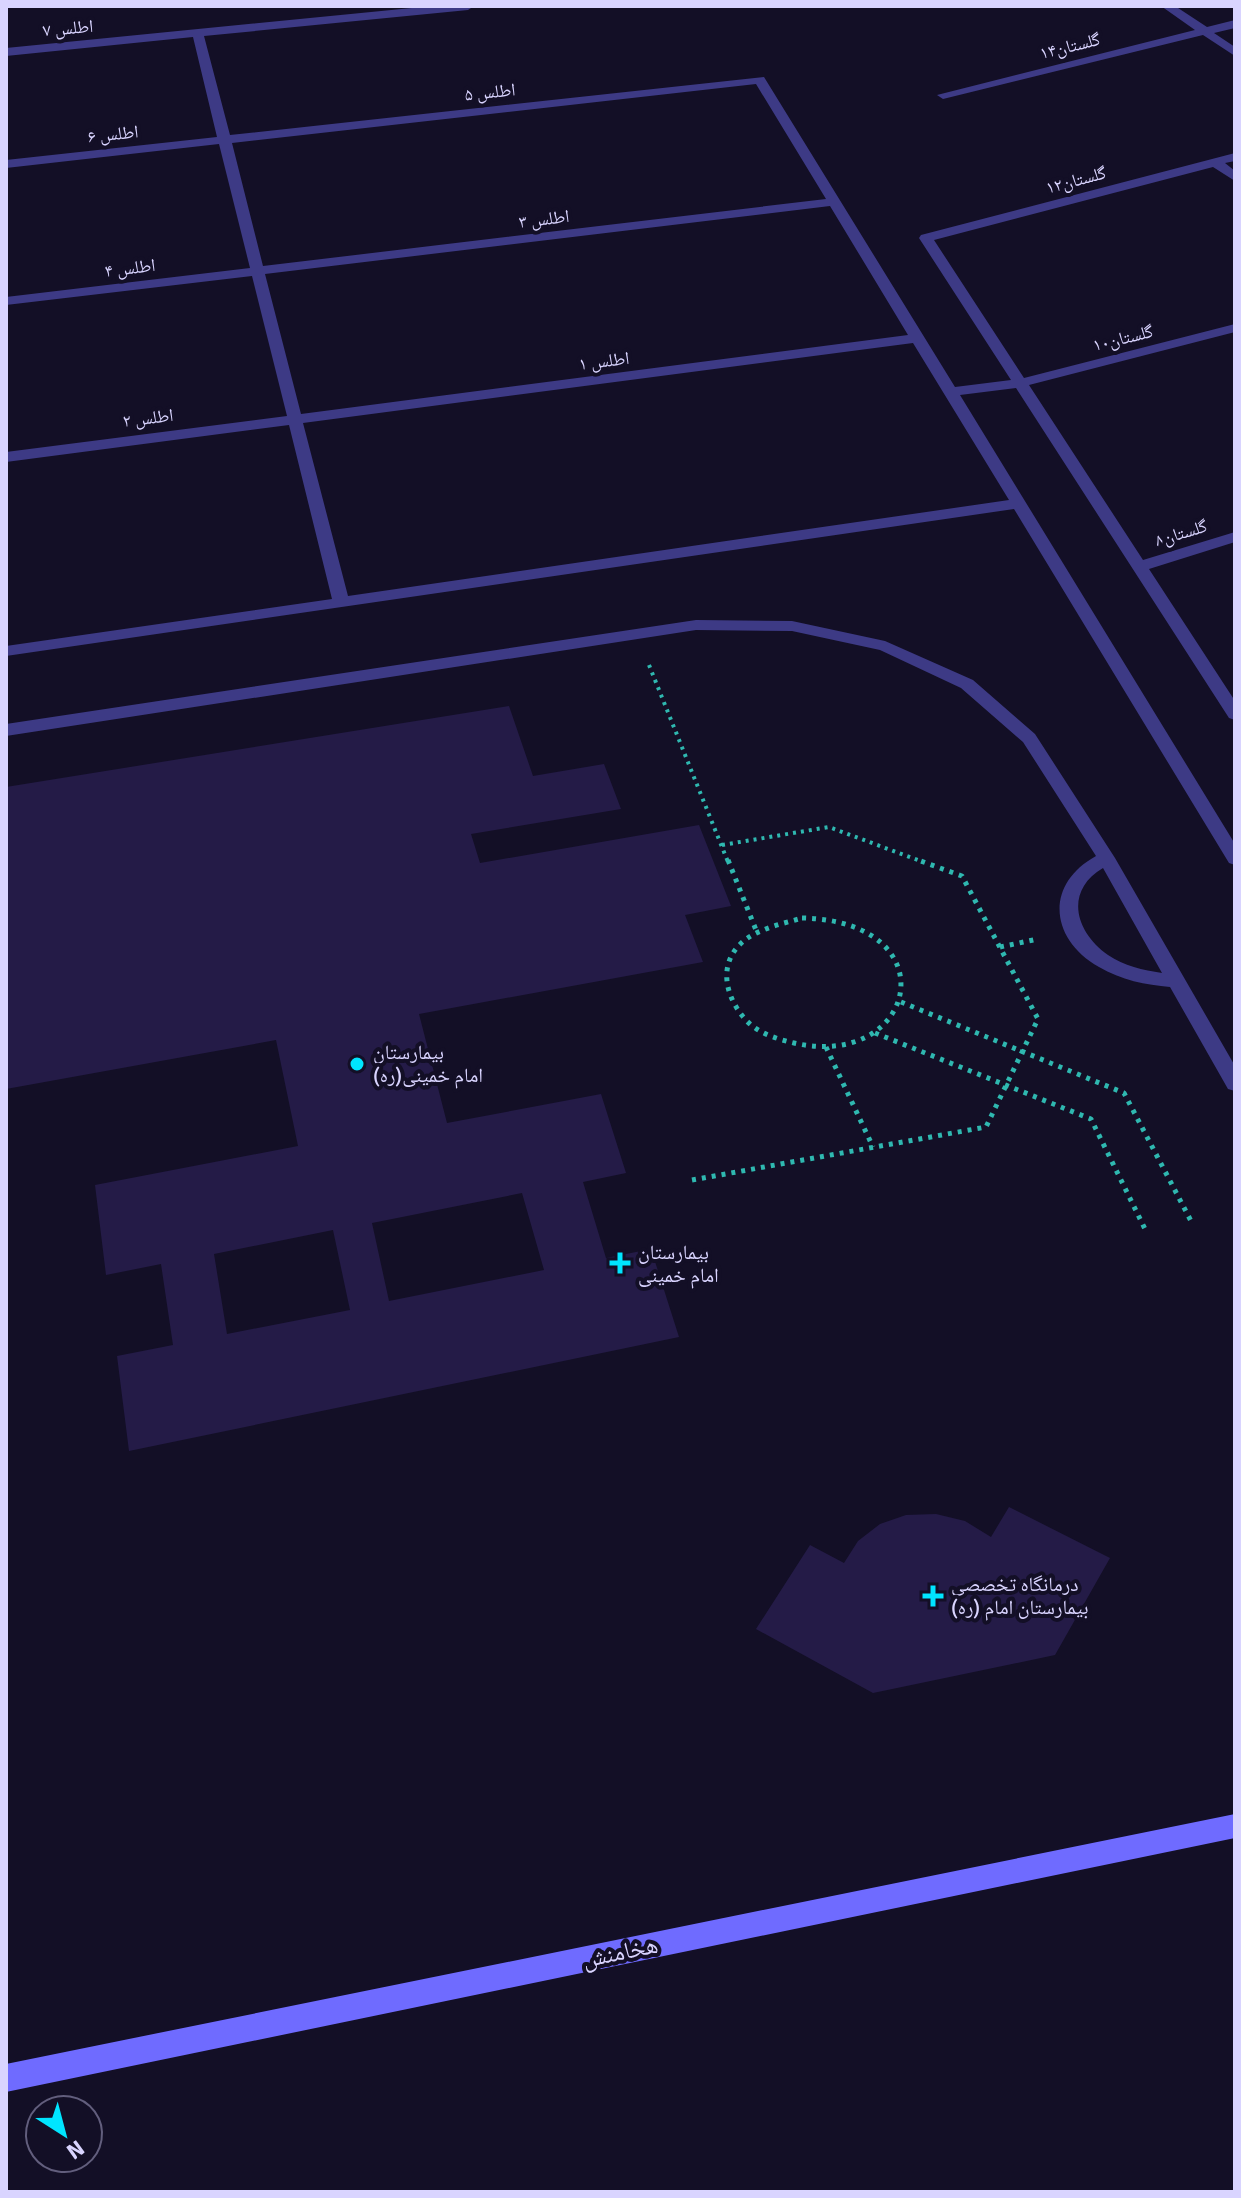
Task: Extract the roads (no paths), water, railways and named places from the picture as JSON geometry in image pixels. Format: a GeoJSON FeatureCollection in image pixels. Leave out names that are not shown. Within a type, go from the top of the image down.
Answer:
{"type":"FeatureCollection","features":[{"type":"Feature","properties":{"kind":"street","name":"اطلس ۷"},"geometry":{"type":"LineString","coordinates":[[6,52],[468,6]]}},
{"type":"Feature","properties":{"kind":"street"},"geometry":{"type":"LineString","coordinates":[[1167,6],[1235,52]]}},
{"type":"Feature","properties":{"kind":"street","name":"گلستان۱۴"},"geometry":{"type":"LineString","coordinates":[[943,95],[1235,24]]}},
{"type":"Feature","properties":{"kind":"street"},"geometry":{"type":"LineString","coordinates":[[198,34],[341,602]]}},
{"type":"Feature","properties":{"kind":"street","name":"اطلس ۵"},"geometry":{"type":"LineString","coordinates":[[225,140],[760,80],[834,202]]}},
{"type":"Feature","properties":{"kind":"street","name":"اطلس ۶"},"geometry":{"type":"LineString","coordinates":[[6,164],[225,140]]}},
{"type":"Feature","properties":{"kind":"street","name":"گلستان۱۲"},"geometry":{"type":"LineString","coordinates":[[1020,383],[926,238],[1235,157]]}},
{"type":"Feature","properties":{"kind":"street"},"geometry":{"type":"LineString","coordinates":[[1215,162],[1235,177]]}},
{"type":"Feature","properties":{"kind":"street"},"geometry":{"type":"LineString","coordinates":[[834,202],[1235,859]]}},
{"type":"Feature","properties":{"kind":"street","name":"اطلس ۳"},"geometry":{"type":"LineString","coordinates":[[258,271],[834,202]]}},
{"type":"Feature","properties":{"kind":"street","name":"اطلس ۴"},"geometry":{"type":"LineString","coordinates":[[6,301],[258,271]]}},
{"type":"Feature","properties":{"kind":"street","name":"گلستان۱۰"},"geometry":{"type":"LineString","coordinates":[[950,392],[1020,383],[1235,328]]}},
{"type":"Feature","properties":{"kind":"street","name":"اطلس ۱"},"geometry":{"type":"LineString","coordinates":[[295,419],[917,338]]}},
{"type":"Feature","properties":{"kind":"street"},"geometry":{"type":"LineString","coordinates":[[1020,383],[1235,714]]}},
{"type":"Feature","properties":{"kind":"street","name":"اطلس ۲"},"geometry":{"type":"LineString","coordinates":[[6,457],[295,419]]}},
{"type":"Feature","properties":{"kind":"street"},"geometry":{"type":"LineString","coordinates":[[6,651],[1016,504]]}},
{"type":"Feature","properties":{"kind":"street","name":"گلستان۸"},"geometry":{"type":"LineString","coordinates":[[1139,567],[1235,537]]}},
{"type":"Feature","properties":{"kind":"street"},"geometry":{"type":"LineString","coordinates":[[6,730],[696,625],[792,626],[885,646],[967,684],[1029,738],[1106,858],[1235,1084]]}},
{"type":"Feature","properties":{"kind":"street"},"geometry":{"type":"LineString","coordinates":[[1106,858],[1084,871],[1071,889],[1067,909],[1073,931],[1089,951],[1114,967],[1144,978],[1176,981]]}},
{"type":"Feature","properties":{"kind":"street","name":"هخامنش"},"geometry":{"type":"LineString","coordinates":[[6,2078],[1235,1826]]}},
{"type":"Feature","properties":{"kind":"place","name":"بیمارستان امام خمینی(ره)"},"geometry":{"type":"Point","coordinates":[357,1064]}},
{"type":"Feature","properties":{"kind":"place","name":"بیمارستان امام خمینی"},"geometry":{"type":"Point","coordinates":[620,1263]}},
{"type":"Feature","properties":{"kind":"place","name":"درمانگاه تخصصی بیمارستان امام (ره)"},"geometry":{"type":"Point","coordinates":[933,1596]}}]}
